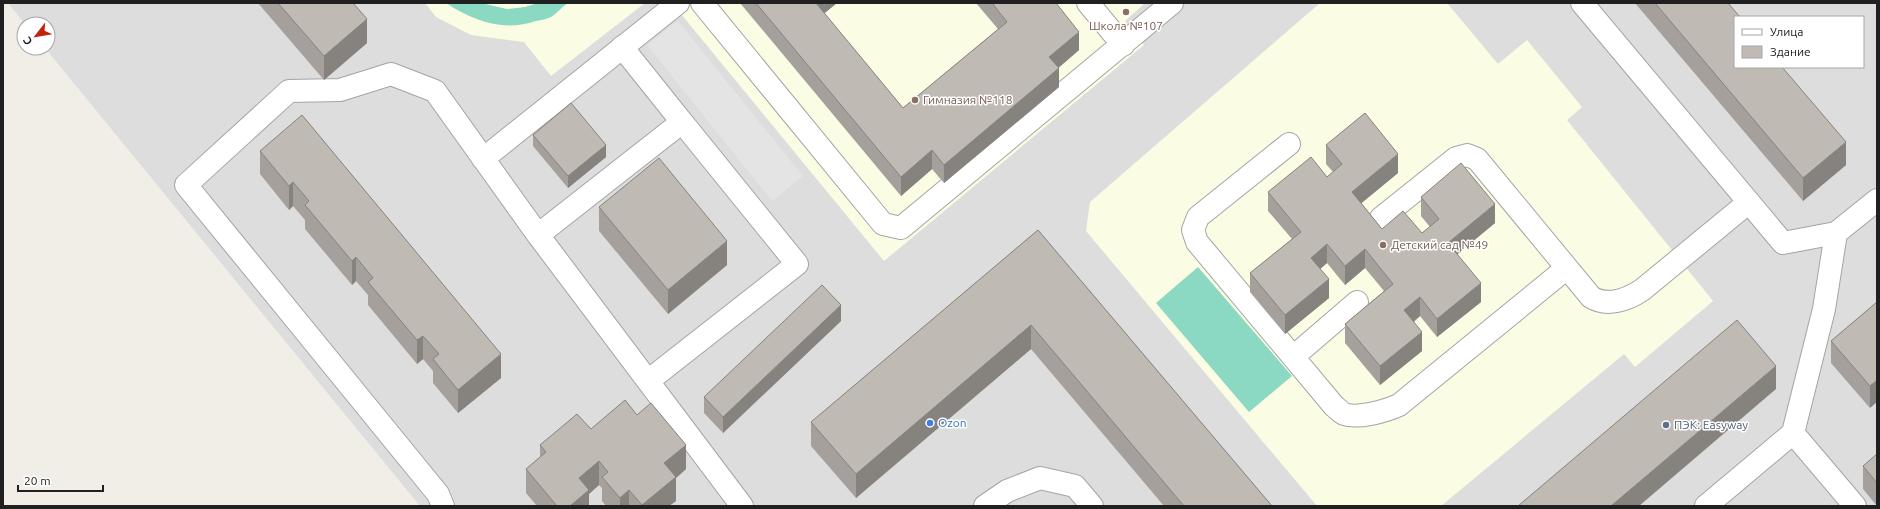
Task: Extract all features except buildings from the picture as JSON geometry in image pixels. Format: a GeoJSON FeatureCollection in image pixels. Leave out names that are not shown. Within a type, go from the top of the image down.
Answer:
{"type":"FeatureCollection","features":[{"type":"Feature","properties":{"kind":"lane"},"geometry":{"type":"LineString","coordinates":[[483,159],[678,3]]}},
{"type":"Feature","properties":{"kind":"lane"},"geometry":{"type":"LineString","coordinates":[[702,3],[882,224],[901,228],[1172,3]]}},
{"type":"Feature","properties":{"kind":"lane"},"geometry":{"type":"LineString","coordinates":[[1088,3],[1123,45]]}},
{"type":"Feature","properties":{"kind":"lane"},"geometry":{"type":"LineString","coordinates":[[1582,3],[1783,243],[1836,233],[1877,200]]}},
{"type":"Feature","properties":{"kind":"lane"},"geometry":{"type":"LineString","coordinates":[[622,47],[797,264],[648,381]]}},
{"type":"Feature","properties":{"kind":"lane"},"geometry":{"type":"LineString","coordinates":[[443,506],[438,494],[186,185],[289,92],[340,90],[391,74],[435,91],[538,235],[742,506]]}},
{"type":"Feature","properties":{"kind":"lane"},"geometry":{"type":"LineString","coordinates":[[538,235],[682,122]]}},
{"type":"Feature","properties":{"kind":"lane"},"geometry":{"type":"LineString","coordinates":[[1289,144],[1198,217],[1193,230],[1198,242],[1334,406],[1342,413],[1353,416],[1384,411],[1399,405],[1567,268]]}},
{"type":"Feature","properties":{"kind":"lane"},"geometry":{"type":"LineString","coordinates":[[1382,218],[1456,158],[1468,155],[1477,159],[1591,296],[1599,302],[1607,302],[1623,299],[1642,290],[1749,202]]}},
{"type":"Feature","properties":{"kind":"lane"},"geometry":{"type":"LineString","coordinates":[[1706,506],[1793,433],[1824,309],[1836,233]]}},
{"type":"Feature","properties":{"kind":"lane"},"geometry":{"type":"LineString","coordinates":[[1293,357],[1358,302]]}},
{"type":"Feature","properties":{"kind":"lane"},"geometry":{"type":"LineString","coordinates":[[1793,433],[1855,506]]}},
{"type":"Feature","properties":{"kind":"lane"},"geometry":{"type":"LineString","coordinates":[[985,506],[1007,491],[1040,478],[1075,486],[1092,506]]}},
{"type":"Feature","properties":{"kind":"shaded area"},"geometry":{"type":"Polygon","coordinates":[[[8,3],[1877,3],[1877,506],[420,506],[52,56],[56,56],[56,16],[19,16],[8,3]]]}},
{"type":"Feature","properties":{"kind":"shaded area"},"geometry":{"type":"Polygon","coordinates":[[[425,3],[645,3],[551,76],[524,42],[471,35],[436,17],[425,3]]]}},
{"type":"Feature","properties":{"kind":"shaded area","name":"Гимназия №118"},"geometry":{"type":"Polygon","coordinates":[[[672,3],[1145,3],[1125,21],[1144,45],[884,261],[672,3]]]}},
{"type":"Feature","properties":{"kind":"shaded area","name":"Детский сад №49"},"geometry":{"type":"Polygon","coordinates":[[[1320,3],[1447,3],[1498,64],[1527,40],[1582,107],[1567,120],[1713,301],[1635,367],[1624,354],[1441,506],[1317,506],[1086,231],[1090,202],[1320,3]]]}},
{"type":"Feature","properties":{"kind":"shaded area"},"geometry":{"type":"Polygon","coordinates":[[[678,21],[803,176],[772,201],[647,45],[678,21]]]}},
{"type":"Feature","properties":{"kind":"green space"},"geometry":{"type":"Polygon","coordinates":[[[446,3],[481,3],[507,9],[525,7],[538,3],[568,3],[549,18],[524,24],[501,25],[478,20],[446,3]]]}},
{"type":"Feature","properties":{"kind":"green space"},"geometry":{"type":"Polygon","coordinates":[[[1198,267],[1292,376],[1249,412],[1156,303],[1198,267]]]}},
{"type":"Feature","properties":{"kind":"place","name":"Школа №107"},"geometry":{"type":"Point","coordinates":[1126,12]}},
{"type":"Feature","properties":{"kind":"place","name":"Гимназия №118"},"geometry":{"type":"Point","coordinates":[915,100]}},
{"type":"Feature","properties":{"kind":"place","name":"Детский сад №49"},"geometry":{"type":"Point","coordinates":[1383,245]}},
{"type":"Feature","properties":{"kind":"place","name":"Ozon"},"geometry":{"type":"Point","coordinates":[930,423]}},
{"type":"Feature","properties":{"kind":"place","name":"ПЭК: Easyway"},"geometry":{"type":"Point","coordinates":[1666,425]}}]}
